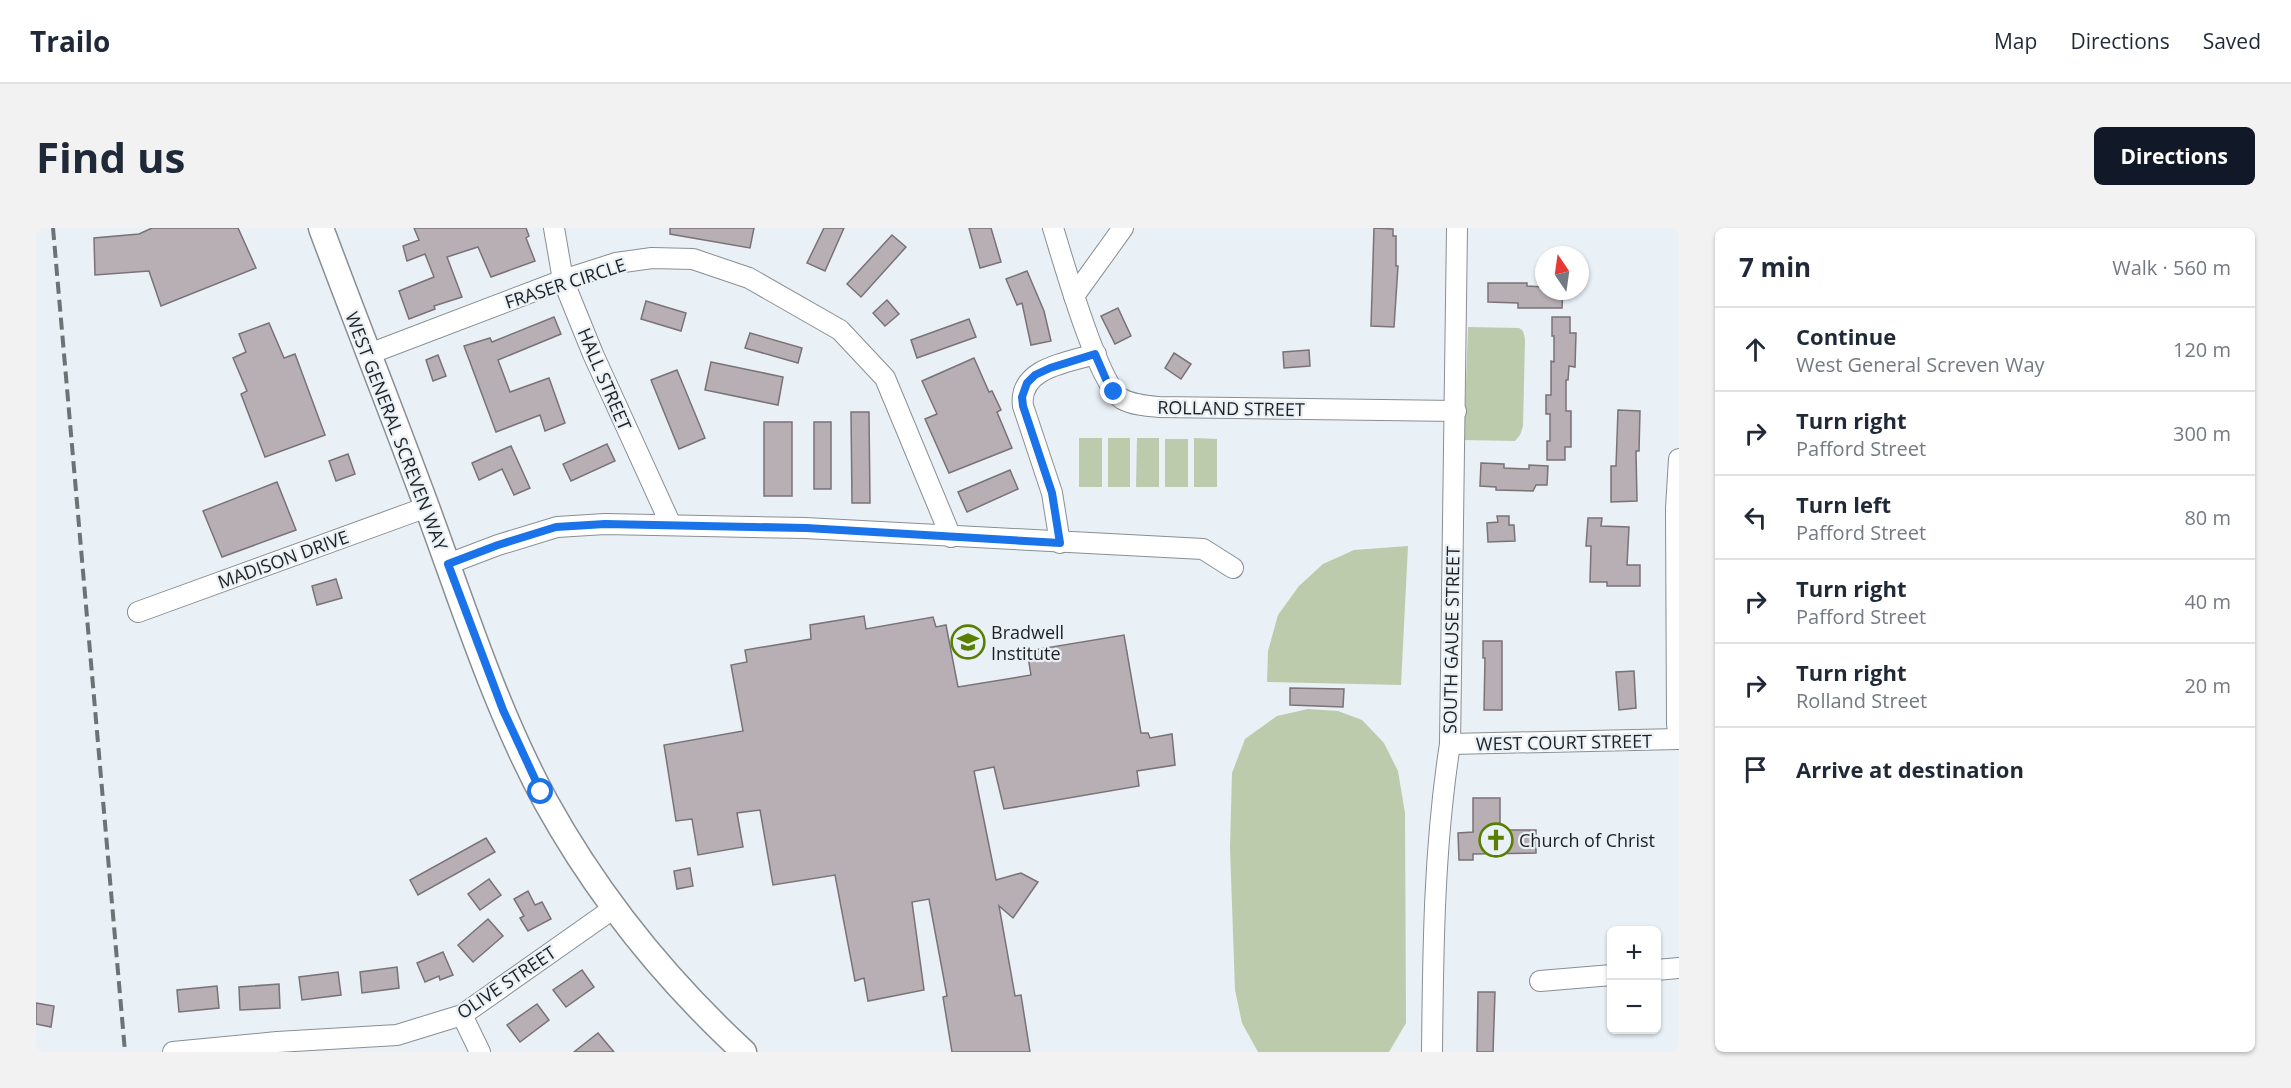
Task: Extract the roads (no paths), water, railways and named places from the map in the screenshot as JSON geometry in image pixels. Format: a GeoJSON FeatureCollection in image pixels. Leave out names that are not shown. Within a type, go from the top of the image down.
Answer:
{"type":"FeatureCollection","features":[{"type":"Feature","properties":{"kind":"main road","name":"WEST GENERAL SCREVEN WAY"},"geometry":{"type":"LineString","coordinates":[[321,228],[517,743],[546,801],[568,840],[640,943],[677,986],[744,1052]]}},
{"type":"Feature","properties":{"kind":"street","name":"HALL STREET"},"geometry":{"type":"LineString","coordinates":[[554,228],[563,280],[593,354],[670,525]]}},
{"type":"Feature","properties":{"kind":"street","name":"ROLLAND STREET"},"geometry":{"type":"LineString","coordinates":[[1053,228],[1095,354],[1108,384],[1122,399],[1159,407],[1456,411]]}},
{"type":"Feature","properties":{"kind":"street"},"geometry":{"type":"LineString","coordinates":[[1074,296],[1123,228]]}},
{"type":"Feature","properties":{"kind":"street","name":"SOUTH GAUSE STREET"},"geometry":{"type":"LineString","coordinates":[[1432,1052],[1435,888],[1442,794],[1450,744],[1457,228]]}},
{"type":"Feature","properties":{"kind":"street","name":"FRASER CIRCLE"},"geometry":{"type":"LineString","coordinates":[[369,354],[563,280],[616,263],[652,258],[693,259],[749,278],[840,330],[885,378],[951,537]]}},
{"type":"Feature","properties":{"kind":"street"},"geometry":{"type":"LineString","coordinates":[[1060,543],[1052,493],[1022,397],[1027,383],[1035,375],[1095,354]]}},
{"type":"Feature","properties":{"kind":"street"},"geometry":{"type":"LineString","coordinates":[[1679,459],[1676,518],[1677,724],[1679,738]]}},
{"type":"Feature","properties":{"kind":"street","name":"MADISON DRIVE"},"geometry":{"type":"LineString","coordinates":[[138,612],[427,507]]}},
{"type":"Feature","properties":{"kind":"street"},"geometry":{"type":"LineString","coordinates":[[448,564],[556,527],[605,524],[806,528],[1203,549],[1233,568]]}},
{"type":"Feature","properties":{"kind":"street","name":"WEST COURT STREET"},"geometry":{"type":"LineString","coordinates":[[1450,744],[1679,738]]}},
{"type":"Feature","properties":{"kind":"street","name":"OLIVE STREET"},"geometry":{"type":"LineString","coordinates":[[172,1052],[278,1047],[397,1035],[462,1016],[614,908]]}},
{"type":"Feature","properties":{"kind":"street"},"geometry":{"type":"LineString","coordinates":[[1661,970],[1679,968]]}},
{"type":"Feature","properties":{"kind":"street"},"geometry":{"type":"LineString","coordinates":[[1540,981],[1607,975]]}},
{"type":"Feature","properties":{"kind":"street"},"geometry":{"type":"LineString","coordinates":[[462,1016],[480,1052]]}},
{"type":"Feature","properties":{"kind":"railway"},"geometry":{"type":"LineString","coordinates":[[53,228],[125,1052]]}},
{"type":"Feature","properties":{"kind":"place","name":"Bradwell Institute"},"geometry":{"type":"Point","coordinates":[968,642]}},
{"type":"Feature","properties":{"kind":"place","name":"Church of Christ"},"geometry":{"type":"Point","coordinates":[1496,840]}}]}
